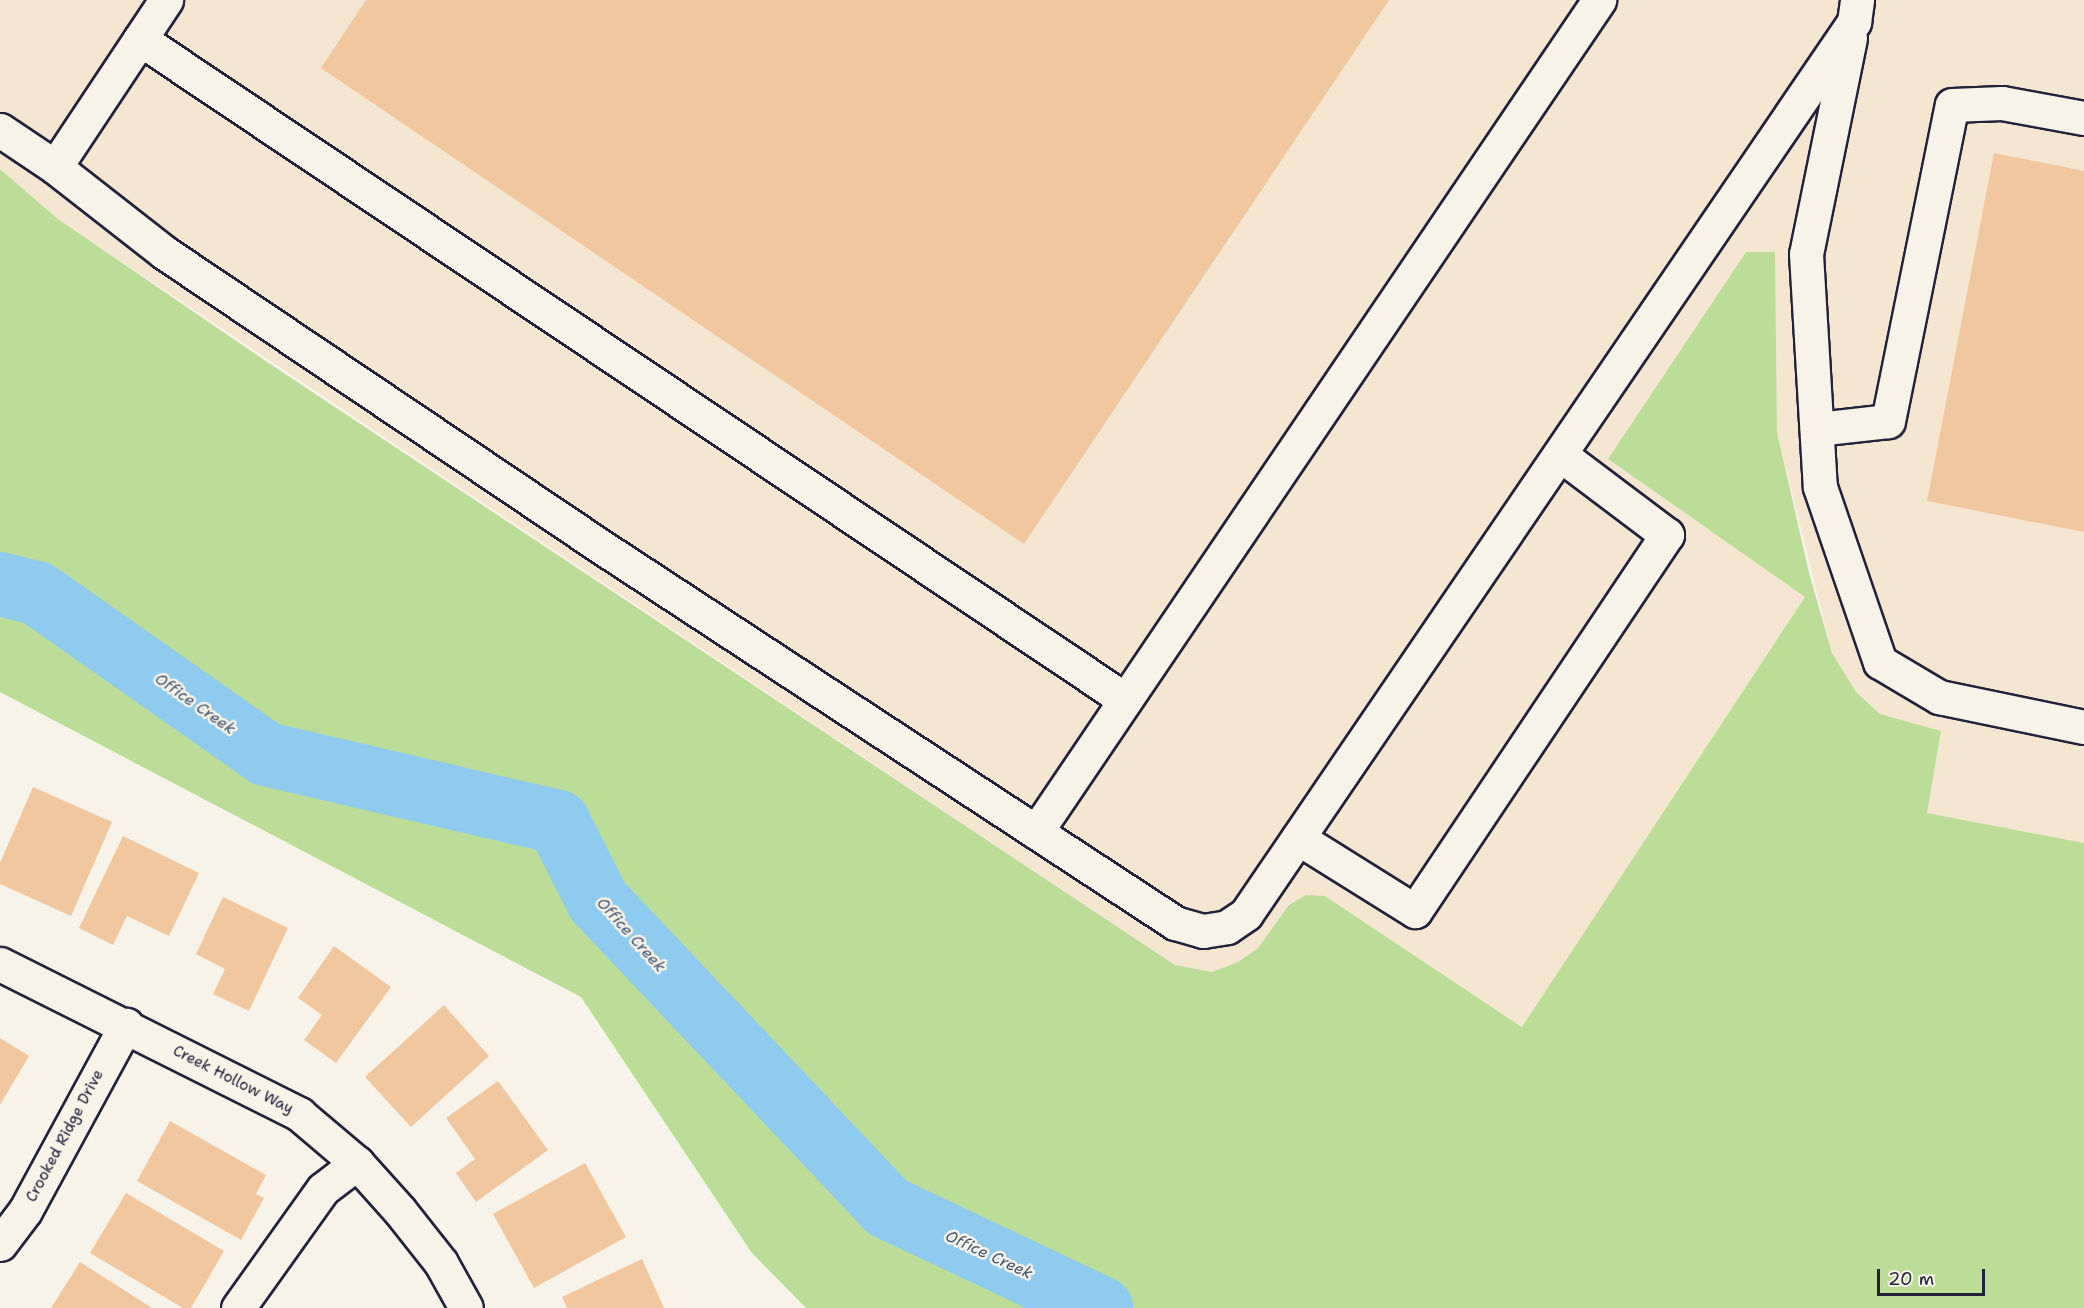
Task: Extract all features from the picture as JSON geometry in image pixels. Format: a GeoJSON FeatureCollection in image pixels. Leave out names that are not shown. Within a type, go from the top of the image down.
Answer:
{"type":"FeatureCollection","features":[{"type":"Feature","properties":{"kind":"street"},"geometry":{"type":"LineString","coordinates":[[55,167],[166,0]]}},
{"type":"Feature","properties":{"kind":"street"},"geometry":{"type":"LineString","coordinates":[[1036,832],[1599,0]]}},
{"type":"Feature","properties":{"kind":"street"},"geometry":{"type":"LineString","coordinates":[[1855,11],[1806,254],[1821,487],[1880,662],[1939,697],[2084,727]]}},
{"type":"Feature","properties":{"kind":"street"},"geometry":{"type":"LineString","coordinates":[[0,130],[55,167],[165,253],[1174,923],[1203,931],[1227,927],[1246,914],[1561,455],[1855,11]]}},
{"type":"Feature","properties":{"kind":"street"},"geometry":{"type":"LineString","coordinates":[[140,39],[1124,699]]}},
{"type":"Feature","properties":{"kind":"street"},"geometry":{"type":"LineString","coordinates":[[1817,429],[1888,421],[1952,105],[2002,103],[2084,118]]}},
{"type":"Feature","properties":{"kind":"street"},"geometry":{"type":"LineString","coordinates":[[1298,838],[1414,911],[1667,535],[1561,455]]}},
{"type":"Feature","properties":{"kind":"street","name":"Creek Hollow Way"},"geometry":{"type":"LineString","coordinates":[[0,964],[126,1025],[299,1114],[357,1163],[441,1263],[466,1308]]}},
{"type":"Feature","properties":{"kind":"street","name":"Crooked Ridge Drive"},"geometry":{"type":"LineString","coordinates":[[0,1244],[25,1211],[126,1025]]}},
{"type":"Feature","properties":{"kind":"street"},"geometry":{"type":"LineString","coordinates":[[238,1308],[323,1189],[357,1163]]}},
{"type":"Feature","properties":{"kind":"shaded area"},"geometry":{"type":"Polygon","coordinates":[[[0,0],[2084,0],[2084,843],[1927,813],[1941,731],[1880,714],[1856,692],[1832,653],[1777,432],[1775,252],[1608,459],[1805,597],[1523,1027],[1325,896],[1289,905],[1258,948],[1238,962],[1212,972],[1175,965],[58,219],[0,169],[0,0]]]}},
{"type":"Feature","properties":{"kind":"green space"},"geometry":{"type":"Polygon","coordinates":[[[0,169],[58,219],[267,362],[1175,965],[1212,972],[1238,962],[1258,948],[1289,905],[1306,895],[1325,896],[1522,1027],[1805,597],[1608,459],[1746,252],[1775,252],[1777,432],[1809,573],[1832,653],[1856,692],[1880,714],[1941,731],[1927,813],[2084,843],[2084,1308],[806,1308],[752,1253],[581,997],[0,692],[0,169]]]}},
{"type":"Feature","properties":{"kind":"building"},"geometry":{"type":"Polygon","coordinates":[[[366,0],[1389,0],[1024,544],[321,68],[366,0]]]}},
{"type":"Feature","properties":{"kind":"building"},"geometry":{"type":"Polygon","coordinates":[[[1994,153],[2084,171],[2084,532],[1927,501],[1994,153]]]}},
{"type":"Feature","properties":{"kind":"building"},"geometry":{"type":"Polygon","coordinates":[[[33,787],[112,822],[71,916],[0,884],[0,863],[33,787]]]}},
{"type":"Feature","properties":{"kind":"building"},"geometry":{"type":"Polygon","coordinates":[[[123,836],[199,873],[169,936],[127,916],[113,945],[79,928],[123,836]]]}},
{"type":"Feature","properties":{"kind":"building"},"geometry":{"type":"Polygon","coordinates":[[[223,897],[288,928],[249,1011],[213,994],[225,969],[196,954],[223,897]]]}},
{"type":"Feature","properties":{"kind":"building"},"geometry":{"type":"Polygon","coordinates":[[[334,946],[391,987],[336,1063],[304,1040],[322,1015],[298,998],[334,946]]]}},
{"type":"Feature","properties":{"kind":"building"},"geometry":{"type":"Polygon","coordinates":[[[444,1005],[489,1056],[411,1127],[365,1077],[444,1005]]]}},
{"type":"Feature","properties":{"kind":"building"},"geometry":{"type":"Polygon","coordinates":[[[0,1038],[29,1056],[0,1105],[0,1038]]]}},
{"type":"Feature","properties":{"kind":"building"},"geometry":{"type":"Polygon","coordinates":[[[498,1081],[548,1150],[476,1202],[456,1173],[475,1159],[446,1118],[498,1081]]]}},
{"type":"Feature","properties":{"kind":"building"},"geometry":{"type":"Polygon","coordinates":[[[170,1121],[266,1175],[256,1194],[264,1198],[241,1240],[137,1181],[170,1121]]]}},
{"type":"Feature","properties":{"kind":"building"},"geometry":{"type":"Polygon","coordinates":[[[585,1163],[626,1237],[534,1288],[493,1214],[585,1163]]]}},
{"type":"Feature","properties":{"kind":"building"},"geometry":{"type":"Polygon","coordinates":[[[126,1193],[224,1251],[191,1308],[183,1308],[90,1253],[126,1193]]]}},
{"type":"Feature","properties":{"kind":"building"},"geometry":{"type":"Polygon","coordinates":[[[642,1259],[664,1308],[567,1308],[562,1297],[642,1259]]]}},
{"type":"Feature","properties":{"kind":"building"},"geometry":{"type":"Polygon","coordinates":[[[80,1262],[152,1308],[51,1308],[80,1262]]]}},
{"type":"Feature","properties":{"kind":"waterway","name":"Office Creek"},"geometry":{"type":"LineString","coordinates":[[0,584],[37,593],[266,754],[558,822],[598,901],[887,1207],[1101,1308]]}}]}
